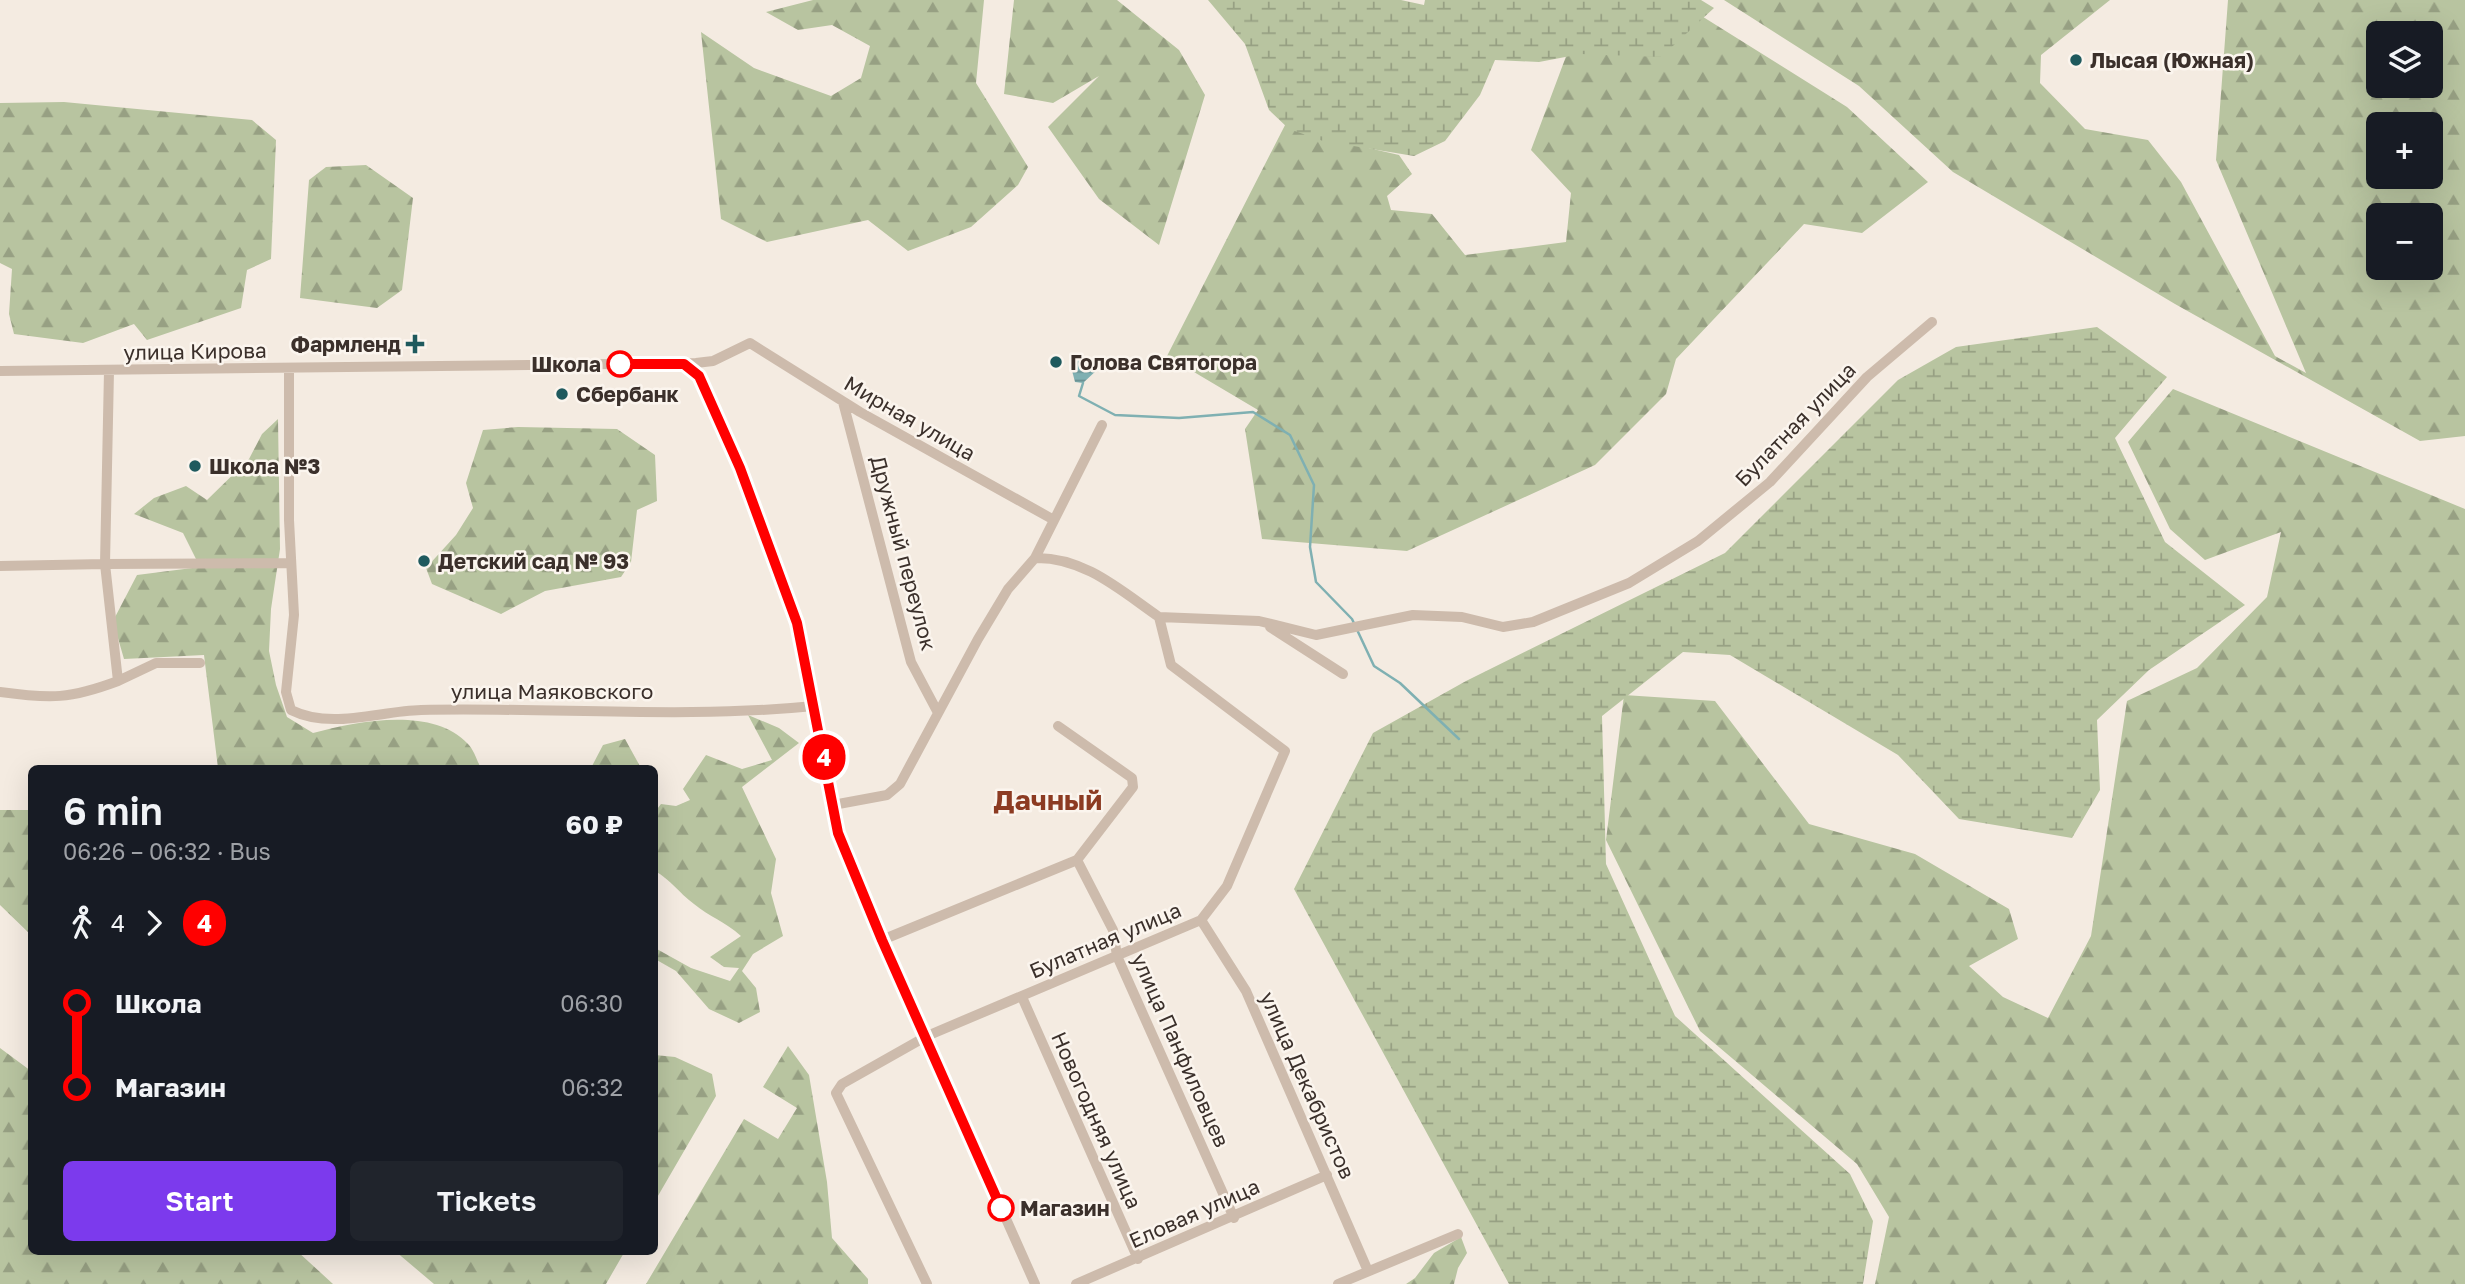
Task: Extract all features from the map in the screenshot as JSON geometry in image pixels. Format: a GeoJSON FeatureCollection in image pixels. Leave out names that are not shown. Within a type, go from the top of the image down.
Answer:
{"type":"FeatureCollection","features":[{"type":"Feature","properties":{"kind":"street","name":"Булатная улица"},"geometry":{"type":"LineString","coordinates":[[927,1284],[838,1102],[836,1093],[842,1084],[927,1037],[1201,920],[1227,886],[1286,751],[1171,664],[1159,617],[1258,621],[1316,635],[1413,615],[1462,617],[1503,627],[1534,622],[1629,583],[1698,541],[1770,482],[1867,377],[1932,322]]}},
{"type":"Feature","properties":{"kind":"street","name":"улица Кирова"},"geometry":{"type":"LineString","coordinates":[[0,371],[684,364],[713,361],[750,343]]}},
{"type":"Feature","properties":{"kind":"street","name":"Мирная улица"},"geometry":{"type":"LineString","coordinates":[[750,343],[843,402],[1054,520]]}},
{"type":"Feature","properties":{"kind":"street"},"geometry":{"type":"LineString","coordinates":[[684,364],[699,376],[740,468],[797,623],[838,833],[882,940],[1035,1284]]}},
{"type":"Feature","properties":{"kind":"street"},"geometry":{"type":"LineString","coordinates":[[0,566],[291,563],[289,368]]}},
{"type":"Feature","properties":{"kind":"street"},"geometry":{"type":"LineString","coordinates":[[109,371],[105,564],[118,681]]}},
{"type":"Feature","properties":{"kind":"street","name":"Дружный переулок"},"geometry":{"type":"LineString","coordinates":[[843,402],[911,662],[937,711]]}},
{"type":"Feature","properties":{"kind":"street"},"geometry":{"type":"LineString","coordinates":[[833,805],[887,795],[913,764],[937,711],[1008,589],[1035,558],[1102,425]]}},
{"type":"Feature","properties":{"kind":"street"},"geometry":{"type":"LineString","coordinates":[[1035,558],[1055,558],[1078,564],[1159,617]]}},
{"type":"Feature","properties":{"kind":"street","name":"улица Маяковского"},"geometry":{"type":"LineString","coordinates":[[291,563],[294,615],[286,692],[292,710],[309,719],[420,710],[722,710],[814,706]]}},
{"type":"Feature","properties":{"kind":"street"},"geometry":{"type":"LineString","coordinates":[[1258,621],[1343,674]]}},
{"type":"Feature","properties":{"kind":"street"},"geometry":{"type":"LineString","coordinates":[[0,692],[36,697],[80,696],[156,663],[200,663]]}},
{"type":"Feature","properties":{"kind":"street"},"geometry":{"type":"LineString","coordinates":[[882,940],[1077,860],[1132,787],[1132,778],[1058,726]]}},
{"type":"Feature","properties":{"kind":"street","name":"улица Панфиловцев"},"geometry":{"type":"LineString","coordinates":[[1077,860],[1113,930],[1117,956],[1234,1218]]}},
{"type":"Feature","properties":{"kind":"street","name":"улица Декабристов"},"geometry":{"type":"LineString","coordinates":[[1201,920],[1246,991],[1368,1270]]}},
{"type":"Feature","properties":{"kind":"street","name":"Новогодняя улица"},"geometry":{"type":"LineString","coordinates":[[1022,997],[1138,1259]]}},
{"type":"Feature","properties":{"kind":"street","name":"Еловая улица"},"geometry":{"type":"LineString","coordinates":[[1076,1284],[1234,1218],[1327,1175]]}},
{"type":"Feature","properties":{"kind":"street"},"geometry":{"type":"LineString","coordinates":[[1338,1284],[1458,1234]]}},
{"type":"Feature","properties":{"kind":"green space"},"geometry":{"type":"Polygon","coordinates":[[[813,0],[984,0],[976,83],[1028,167],[1018,185],[971,227],[908,251],[868,220],[767,242],[721,219],[701,32],[754,68],[831,96],[861,78],[870,46],[832,25],[798,30],[766,12],[813,0]]]}},
{"type":"Feature","properties":{"kind":"green space"},"geometry":{"type":"Polygon","coordinates":[[[1014,0],[1117,0],[1179,50],[1205,95],[1159,245],[1099,199],[1048,127],[1099,76],[1053,103],[1004,94],[1014,0]]]}},
{"type":"Feature","properties":{"kind":"green space"},"geometry":{"type":"Polygon","coordinates":[[[1208,0],[1401,0],[1424,5],[1425,0],[1701,0],[1714,8],[1661,57],[1581,54],[1539,62],[1495,60],[1480,95],[1445,141],[1414,156],[1323,141],[1289,129],[1269,110],[1245,44],[1208,0]]]}},
{"type":"Feature","properties":{"kind":"green space"},"geometry":{"type":"Polygon","coordinates":[[[1676,0],[1847,107],[1928,182],[1862,233],[1804,224],[1676,359],[1666,394],[1595,465],[1407,551],[1262,539],[1245,429],[1258,410],[1167,356],[1305,86],[1338,141],[1399,155],[1412,174],[1387,196],[1391,210],[1432,214],[1465,255],[1566,242],[1571,193],[1531,150],[1571,43],[1676,0]]]}},
{"type":"Feature","properties":{"kind":"green space"},"geometry":{"type":"Polygon","coordinates":[[[1724,0],[2110,0],[2041,55],[2040,83],[2085,129],[2148,140],[2181,182],[2275,356],[2306,373],[2216,160],[2228,0],[2465,0],[2465,436],[2420,441],[2175,304],[1953,172],[1859,86],[1724,0]]]}},
{"type":"Feature","properties":{"kind":"green space"},"geometry":{"type":"Polygon","coordinates":[[[64,102],[252,120],[276,140],[271,259],[247,270],[241,308],[147,340],[134,324],[83,343],[14,334],[9,314],[12,269],[0,263],[0,103],[64,102]]]}},
{"type":"Feature","properties":{"kind":"green space"},"geometry":{"type":"Polygon","coordinates":[[[366,165],[413,198],[402,290],[377,308],[300,298],[309,180],[326,167],[366,165]]]}},
{"type":"Feature","properties":{"kind":"green space"},"geometry":{"type":"Polygon","coordinates":[[[2097,327],[2167,377],[2115,438],[2165,542],[2245,605],[2149,670],[2097,720],[2100,790],[2072,838],[1959,819],[1898,755],[1730,655],[1683,652],[1602,716],[1606,864],[1675,1016],[1850,1174],[1873,1221],[1863,1284],[1509,1284],[1294,889],[1373,733],[1466,681],[1725,553],[1898,380],[1956,347],[2097,327]]]}},
{"type":"Feature","properties":{"kind":"green space"},"geometry":{"type":"Polygon","coordinates":[[[2173,389],[2465,509],[2465,1284],[1875,1284],[1889,1217],[1857,1164],[1700,1031],[1606,840],[1624,695],[1715,701],[1809,824],[1915,854],[2009,909],[2018,939],[1969,966],[2003,997],[2048,1018],[2091,936],[2127,701],[2197,668],[2267,597],[2281,532],[2205,560],[2170,529],[2128,442],[2173,389]]]}},
{"type":"Feature","properties":{"kind":"green space"},"geometry":{"type":"Polygon","coordinates":[[[278,419],[280,549],[271,609],[269,651],[276,685],[287,717],[313,733],[373,721],[415,721],[435,725],[453,732],[468,744],[480,765],[218,765],[204,655],[124,659],[113,621],[137,575],[200,567],[183,533],[134,514],[154,498],[186,486],[207,500],[249,459],[262,434],[278,419]]]}},
{"type":"Feature","properties":{"kind":"green space"},"geometry":{"type":"Polygon","coordinates":[[[518,427],[617,429],[655,455],[657,501],[637,510],[631,562],[621,577],[545,591],[501,614],[432,584],[426,568],[456,535],[473,508],[466,483],[483,430],[518,427]]]}},
{"type":"Feature","properties":{"kind":"green space"},"geometry":{"type":"Polygon","coordinates":[[[748,715],[779,728],[799,743],[742,787],[776,859],[771,893],[783,936],[753,954],[742,971],[756,988],[760,1012],[739,1023],[709,1009],[676,971],[658,961],[658,950],[691,968],[730,981],[739,968],[724,967],[710,957],[741,936],[689,900],[658,873],[658,808],[661,804],[676,806],[690,800],[683,789],[706,755],[742,769],[772,760],[748,715]]]}},
{"type":"Feature","properties":{"kind":"green space"},"geometry":{"type":"Polygon","coordinates":[[[625,739],[639,765],[593,765],[603,745],[625,739]]]}},
{"type":"Feature","properties":{"kind":"green space"},"geometry":{"type":"Polygon","coordinates":[[[0,810],[28,810],[28,932],[0,905],[0,810]]]}},
{"type":"Feature","properties":{"kind":"green space"},"geometry":{"type":"Polygon","coordinates":[[[788,1046],[809,1075],[827,1182],[832,1238],[868,1279],[868,1284],[646,1284],[744,1119],[778,1139],[797,1108],[763,1087],[788,1046]]]}},
{"type":"Feature","properties":{"kind":"green space"},"geometry":{"type":"Polygon","coordinates":[[[0,1048],[28,1069],[28,1255],[301,1255],[333,1284],[0,1284],[0,1048]]]}},
{"type":"Feature","properties":{"kind":"green space"},"geometry":{"type":"Polygon","coordinates":[[[658,1055],[675,1057],[712,1074],[716,1096],[658,1196],[658,1055]]]}},
{"type":"Feature","properties":{"kind":"green space"},"geometry":{"type":"Polygon","coordinates":[[[1461,1237],[1467,1253],[1458,1268],[1454,1284],[1406,1284],[1415,1278],[1434,1253],[1461,1237]]]}},
{"type":"Feature","properties":{"kind":"green space"},"geometry":{"type":"Polygon","coordinates":[[[400,1255],[623,1255],[606,1284],[434,1284],[400,1255]]]}},
{"type":"Feature","properties":{"kind":"water"},"geometry":{"type":"Polygon","coordinates":[[[1078,355],[1089,359],[1098,369],[1083,383],[1075,382],[1070,363],[1078,355]]]}},
{"type":"Feature","properties":{"kind":"waterway"},"geometry":{"type":"LineString","coordinates":[[1083,383],[1079,396],[1115,415],[1179,418],[1253,412],[1290,435],[1314,485],[1310,547],[1316,582],[1352,619],[1374,666],[1400,683],[1459,739]]}},
{"type":"Feature","properties":{"kind":"bus line","name":"4"},"geometry":{"type":"LineString","coordinates":[[620,364],[684,364],[699,376],[740,468],[797,623],[838,833],[882,940],[1001,1208]]}},
{"type":"Feature","properties":{"kind":"place","name":"Лысая (Южная)"},"geometry":{"type":"Point","coordinates":[2076,60]}},
{"type":"Feature","properties":{"kind":"place","name":"Фармленд"},"geometry":{"type":"Point","coordinates":[415,344]}},
{"type":"Feature","properties":{"kind":"place","name":"Голова Святогора"},"geometry":{"type":"Point","coordinates":[1056,362]}},
{"type":"Feature","properties":{"kind":"place","name":"Школа"},"geometry":{"type":"Point","coordinates":[620,364]}},
{"type":"Feature","properties":{"kind":"place","name":"Сбербанк"},"geometry":{"type":"Point","coordinates":[562,394]}},
{"type":"Feature","properties":{"kind":"place","name":"Школа №3"},"geometry":{"type":"Point","coordinates":[195,466]}},
{"type":"Feature","properties":{"kind":"place","name":"Детский сад № 93"},"geometry":{"type":"Point","coordinates":[424,561]}},
{"type":"Feature","properties":{"kind":"place","name":"Магазин"},"geometry":{"type":"Point","coordinates":[1001,1208]}},
{"type":"Feature","properties":{"kind":"district","name":"Дачный"},"geometry":{"type":"Point","coordinates":[1048,799]}}]}
